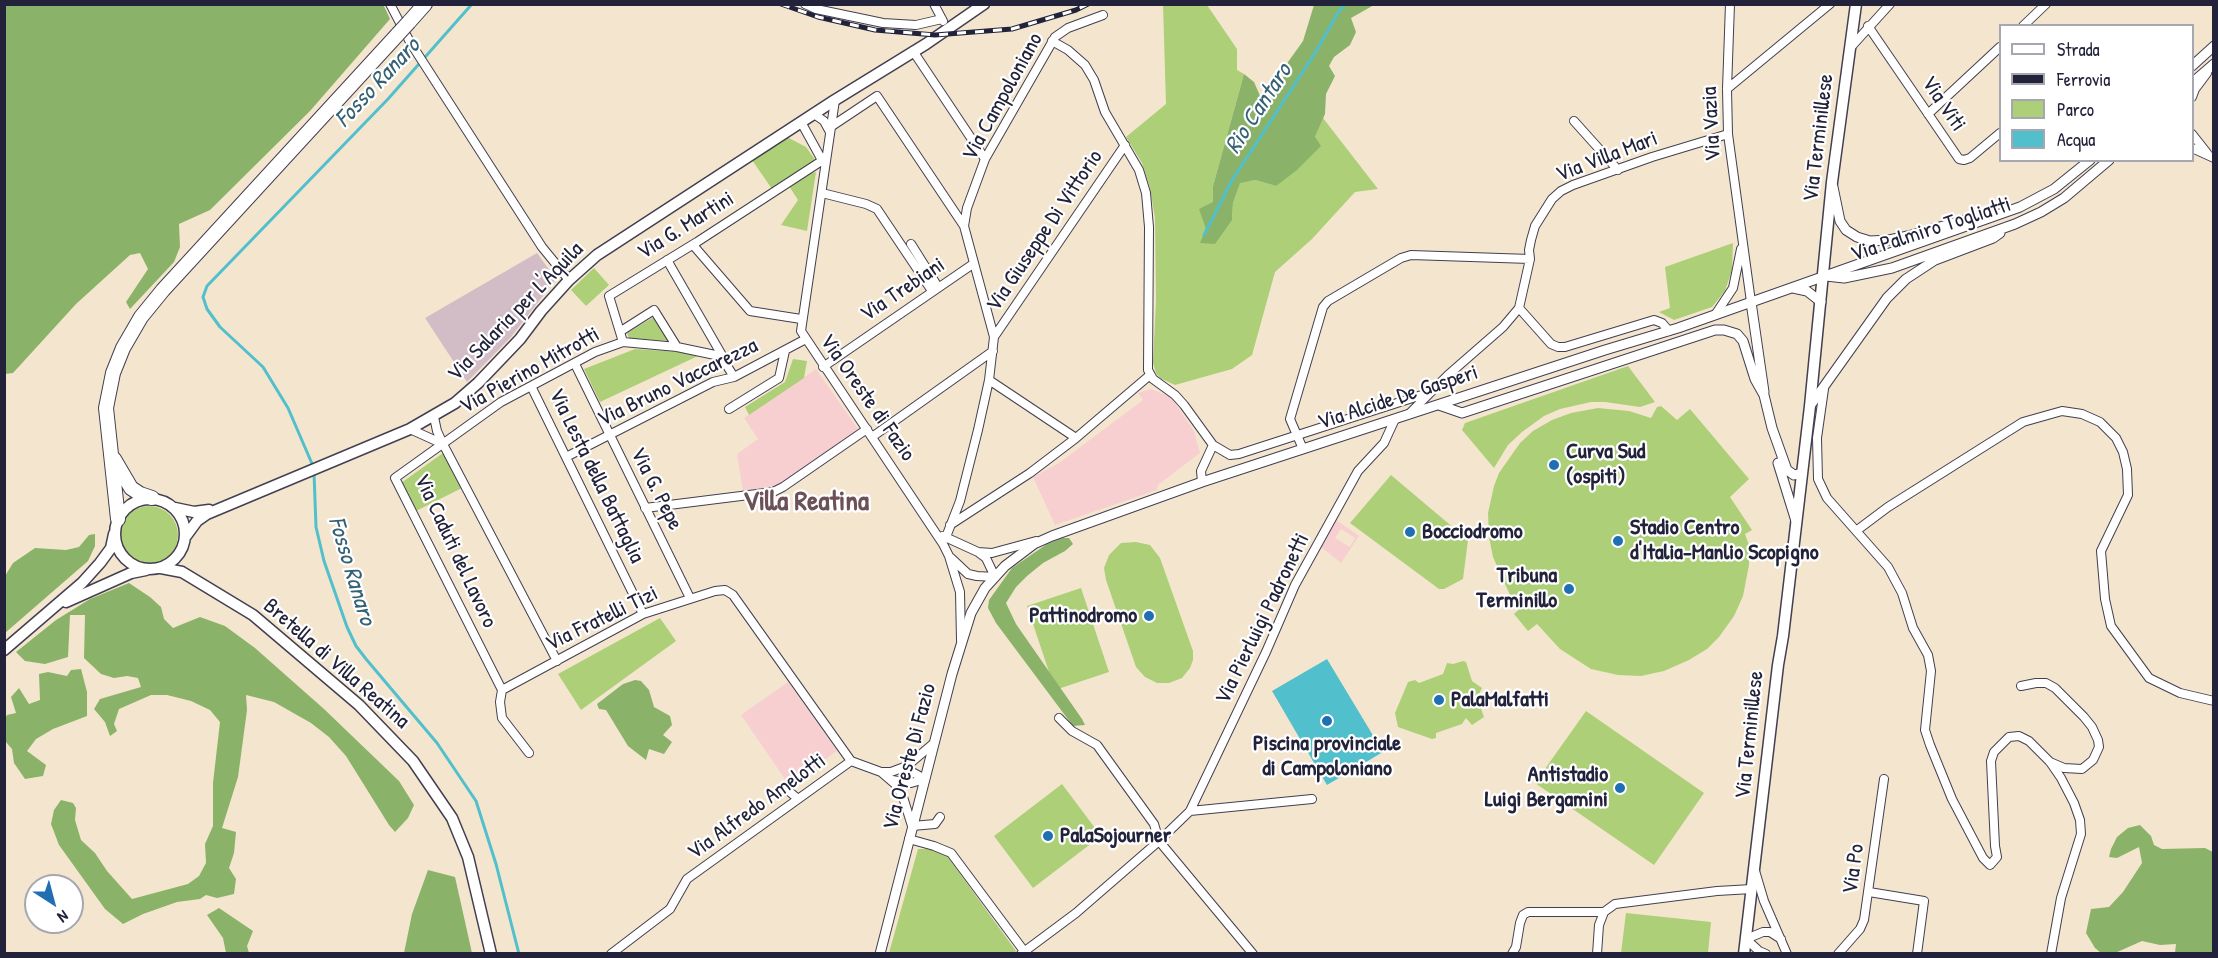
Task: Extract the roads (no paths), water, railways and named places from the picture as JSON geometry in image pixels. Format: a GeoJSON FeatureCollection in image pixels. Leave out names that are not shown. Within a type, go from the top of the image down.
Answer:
{"type":"FeatureCollection","features":[{"type":"Feature","properties":{"kind":"highway"},"geometry":{"type":"LineString","coordinates":[[116,525],[106,408],[113,373],[123,348],[141,317],[425,4]]}},
{"type":"Feature","properties":{"kind":"highway"},"geometry":{"type":"LineString","coordinates":[[111,449],[116,463],[131,488],[152,498]]}},
{"type":"Feature","properties":{"kind":"main road","name":"Via Salaria per L'Aquila"},"geometry":{"type":"LineString","coordinates":[[186,536],[197,520],[221,507],[339,461],[410,429],[455,404],[520,339],[541,310],[569,280],[597,255],[913,51],[949,23],[984,4]]}},
{"type":"Feature","properties":{"kind":"main road","name":"Via Terminillese"},"geometry":{"type":"LineString","coordinates":[[1744,954],[1810,406],[1832,182],[1856,10]]}},
{"type":"Feature","properties":{"kind":"main road"},"geometry":{"type":"LineString","coordinates":[[4,650],[50,610],[82,583],[100,563],[111,548],[116,525],[123,510],[132,503],[152,498],[164,501],[175,508],[185,525],[186,536],[183,548],[170,563],[161,568],[130,573],[50,610]]}},
{"type":"Feature","properties":{"kind":"main road","name":"Via Salaria per L'Aquila"},"geometry":{"type":"LineString","coordinates":[[175,508],[194,512],[221,507]]}},
{"type":"Feature","properties":{"kind":"main road"},"geometry":{"type":"LineString","coordinates":[[116,525],[116,543],[120,553],[138,567],[149,569]]}},
{"type":"Feature","properties":{"kind":"main road"},"geometry":{"type":"LineString","coordinates":[[183,548],[188,566],[204,585]]}},
{"type":"Feature","properties":{"kind":"main road","name":"Bretella di Villa Reatina"},"geometry":{"type":"LineString","coordinates":[[161,568],[183,572],[253,615],[359,705],[413,761],[452,818],[464,847],[491,954]]}},
{"type":"Feature","properties":{"kind":"street"},"geometry":{"type":"LineString","coordinates":[[390,4],[414,48],[542,247],[569,280]]}},
{"type":"Feature","properties":{"kind":"street"},"geometry":{"type":"LineString","coordinates":[[805,4],[816,9],[883,23],[916,25],[949,23]]}},
{"type":"Feature","properties":{"kind":"street"},"geometry":{"type":"LineString","coordinates":[[934,4],[949,23]]}},
{"type":"Feature","properties":{"kind":"street","name":"Via Vazia"},"geometry":{"type":"LineString","coordinates":[[1730,4],[1728,134],[1751,302]]}},
{"type":"Feature","properties":{"kind":"street"},"geometry":{"type":"LineString","coordinates":[[1727,88],[1830,4]]}},
{"type":"Feature","properties":{"kind":"street"},"geometry":{"type":"LineString","coordinates":[[1851,46],[1890,4]]}},
{"type":"Feature","properties":{"kind":"street"},"geometry":{"type":"LineString","coordinates":[[2025,24],[2046,4]]}},
{"type":"Feature","properties":{"kind":"street"},"geometry":{"type":"LineString","coordinates":[[1856,10],[1864,23],[1875,20]]}},
{"type":"Feature","properties":{"kind":"street","name":"Via Campoloniano"},"geometry":{"type":"LineString","coordinates":[[946,537],[960,501],[989,380],[994,337],[964,226],[967,208],[985,159],[1052,41],[1068,28],[1103,15]]}},
{"type":"Feature","properties":{"kind":"street"},"geometry":{"type":"LineString","coordinates":[[1853,28],[1868,27]]}},
{"type":"Feature","properties":{"kind":"street","name":"Via Viti"},"geometry":{"type":"LineString","coordinates":[[1868,27],[1959,159],[1970,158],[1999,135]]}},
{"type":"Feature","properties":{"kind":"street"},"geometry":{"type":"LineString","coordinates":[[1052,41],[1068,50],[1085,65],[1094,80],[1105,112],[1139,170],[1146,193],[1149,227],[1148,370],[1150,375],[1175,395],[1214,445],[1230,455],[1239,454],[1431,392]]}},
{"type":"Feature","properties":{"kind":"street"},"geometry":{"type":"LineString","coordinates":[[2194,65],[2214,46]]}},
{"type":"Feature","properties":{"kind":"street"},"geometry":{"type":"LineString","coordinates":[[1928,114],[1999,48]]}},
{"type":"Feature","properties":{"kind":"street"},"geometry":{"type":"LineString","coordinates":[[913,51],[985,159]]}},
{"type":"Feature","properties":{"kind":"street"},"geometry":{"type":"LineString","coordinates":[[2194,82],[2214,64]]}},
{"type":"Feature","properties":{"kind":"street"},"geometry":{"type":"LineString","coordinates":[[2194,93],[2214,64]]}},
{"type":"Feature","properties":{"kind":"street"},"geometry":{"type":"LineString","coordinates":[[814,114],[831,130],[877,96],[964,226]]}},
{"type":"Feature","properties":{"kind":"street","name":"Via Oreste di Fazio"},"geometry":{"type":"LineString","coordinates":[[835,100],[801,319],[801,332],[804,340],[937,532],[949,556],[960,591],[961,642]]}},
{"type":"Feature","properties":{"kind":"street"},"geometry":{"type":"LineString","coordinates":[[1574,121],[1617,170]]}},
{"type":"Feature","properties":{"kind":"street"},"geometry":{"type":"LineString","coordinates":[[801,122],[826,169]]}},
{"type":"Feature","properties":{"kind":"street","name":"Via Villa Mari"},"geometry":{"type":"LineString","coordinates":[[1408,415],[1503,327],[1519,308],[1535,226],[1552,199],[1561,191],[1573,185],[1728,134]]}},
{"type":"Feature","properties":{"kind":"street"},"geometry":{"type":"LineString","coordinates":[[2194,135],[2210,156]]}},
{"type":"Feature","properties":{"kind":"street","name":"Via Giuseppe Di Vittorio"},"geometry":{"type":"LineString","coordinates":[[994,337],[1125,146]]}},
{"type":"Feature","properties":{"kind":"street"},"geometry":{"type":"LineString","coordinates":[[2194,148],[2210,156]]}},
{"type":"Feature","properties":{"kind":"street","name":"Via G. Martini"},"geometry":{"type":"LineString","coordinates":[[623,342],[609,296],[693,245],[823,160]]}},
{"type":"Feature","properties":{"kind":"street","name":"Via Palmiro Togliatti"},"geometry":{"type":"LineString","coordinates":[[1823,276],[2020,207],[2054,189],[2088,162]]}},
{"type":"Feature","properties":{"kind":"street","name":"Via Palmiro Togliatti"},"geometry":{"type":"LineString","coordinates":[[1823,276],[1844,278],[1892,268],[2015,224],[2064,198],[2107,162]]}},
{"type":"Feature","properties":{"kind":"street"},"geometry":{"type":"LineString","coordinates":[[1832,182],[1840,221],[1846,230],[1870,241],[1908,236],[2020,207]]}},
{"type":"Feature","properties":{"kind":"street"},"geometry":{"type":"LineString","coordinates":[[822,193],[866,204],[880,212],[935,289]]}},
{"type":"Feature","properties":{"kind":"street"},"geometry":{"type":"LineString","coordinates":[[1810,406],[1887,298],[1906,279],[1935,260],[1993,238],[2015,224]]}},
{"type":"Feature","properties":{"kind":"street","name":"Via Vazia"},"geometry":{"type":"LineString","coordinates":[[1714,315],[1733,288],[1743,242]]}},
{"type":"Feature","properties":{"kind":"street"},"geometry":{"type":"LineString","coordinates":[[912,244],[935,289]]}},
{"type":"Feature","properties":{"kind":"street"},"geometry":{"type":"LineString","coordinates":[[693,245],[750,311],[801,319]]}},
{"type":"Feature","properties":{"kind":"street"},"geometry":{"type":"LineString","coordinates":[[1303,449],[1290,418],[1321,313],[1328,301],[1401,258],[1411,255],[1530,260]]}},
{"type":"Feature","properties":{"kind":"street"},"geometry":{"type":"LineString","coordinates":[[667,260],[734,377]]}},
{"type":"Feature","properties":{"kind":"street","name":"Via Trebiani"},"geometry":{"type":"LineString","coordinates":[[823,367],[973,264]]}},
{"type":"Feature","properties":{"kind":"street","name":"Via Alcide De Gasperi"},"geometry":{"type":"LineString","coordinates":[[995,577],[1016,556],[1052,536],[1202,482],[1669,331],[1823,276]]}},
{"type":"Feature","properties":{"kind":"street"},"geometry":{"type":"LineString","coordinates":[[1790,288],[1807,291],[1821,302]]}},
{"type":"Feature","properties":{"kind":"street"},"geometry":{"type":"LineString","coordinates":[[1751,302],[1764,395],[1772,428],[1787,470],[1794,475],[1802,473]]}},
{"type":"Feature","properties":{"kind":"street"},"geometry":{"type":"LineString","coordinates":[[1519,308],[1551,344],[1557,347],[1565,347],[1654,320],[1662,322],[1669,331]]}},
{"type":"Feature","properties":{"kind":"street"},"geometry":{"type":"LineString","coordinates":[[621,331],[654,310],[677,347]]}},
{"type":"Feature","properties":{"kind":"street"},"geometry":{"type":"LineString","coordinates":[[1439,405],[1462,413],[1714,330],[1737,334],[1743,341],[1755,379],[1764,395]]}},
{"type":"Feature","properties":{"kind":"street","name":"Via Bruno Vaccarezza"},"geometry":{"type":"LineString","coordinates":[[566,457],[713,382],[734,377],[804,340]]}},
{"type":"Feature","properties":{"kind":"street","name":"Via Pierino Mitrotti"},"geometry":{"type":"LineString","coordinates":[[434,417],[443,444],[501,402],[595,352],[623,342],[701,350],[724,361]]}},
{"type":"Feature","properties":{"kind":"street"},"geometry":{"type":"LineString","coordinates":[[729,409],[779,378],[785,351]]}},
{"type":"Feature","properties":{"kind":"street"},"geometry":{"type":"LineString","coordinates":[[872,437],[993,351]]}},
{"type":"Feature","properties":{"kind":"street","name":"Via G. Pepe"},"geometry":{"type":"LineString","coordinates":[[575,364],[690,598]]}},
{"type":"Feature","properties":{"kind":"street"},"geometry":{"type":"LineString","coordinates":[[950,525],[1030,473],[1076,438],[1150,375]]}},
{"type":"Feature","properties":{"kind":"street"},"geometry":{"type":"LineString","coordinates":[[989,380],[1076,438]]}},
{"type":"Feature","properties":{"kind":"street","name":"Via Lesta della Battaglia"},"geometry":{"type":"LineString","coordinates":[[531,386],[644,614]]}},
{"type":"Feature","properties":{"kind":"street"},"geometry":{"type":"LineString","coordinates":[[1824,389],[1817,438],[1818,479],[1827,498],[1888,567],[1902,593],[1913,628],[1928,655],[1931,671],[1925,730],[1962,818],[1983,858],[1990,865],[1997,857],[1991,761],[1994,752],[2009,737],[2019,736],[2029,741],[2050,762],[2074,803],[2080,820],[2081,834],[2061,898],[2051,954]]}},
{"type":"Feature","properties":{"kind":"street"},"geometry":{"type":"LineString","coordinates":[[1856,531],[1888,507],[2023,422],[2062,411],[2082,414],[2100,422],[2116,438],[2123,452],[2127,469],[2128,495],[2101,550],[2105,600],[2111,626],[2149,678],[2180,693],[2214,701]]}},
{"type":"Feature","properties":{"kind":"street","name":"Via Pierluigi Padronetti"},"geometry":{"type":"LineString","coordinates":[[1023,952],[1076,913],[1190,811],[1266,652],[1294,585],[1358,471],[1384,443],[1395,419]]}},
{"type":"Feature","properties":{"kind":"street"},"geometry":{"type":"LineString","coordinates":[[1772,428],[1772,438],[1796,521]]}},
{"type":"Feature","properties":{"kind":"street"},"geometry":{"type":"LineString","coordinates":[[410,429],[443,444],[557,661]]}},
{"type":"Feature","properties":{"kind":"street"},"geometry":{"type":"LineString","coordinates":[[645,508],[773,492],[867,429]]}},
{"type":"Feature","properties":{"kind":"street","name":"Via Caduti del Lavoro"},"geometry":{"type":"LineString","coordinates":[[443,444],[395,478],[502,690]]}},
{"type":"Feature","properties":{"kind":"street"},"geometry":{"type":"LineString","coordinates":[[1202,482],[1201,471],[1214,445]]}},
{"type":"Feature","properties":{"kind":"street"},"geometry":{"type":"LineString","coordinates":[[937,532],[978,552],[992,566],[995,577],[968,573],[949,556]]}},
{"type":"Feature","properties":{"kind":"street"},"geometry":{"type":"LineString","coordinates":[[978,552],[1002,551],[1052,536]]}},
{"type":"Feature","properties":{"kind":"street","name":"Via Oreste Di Fazio"},"geometry":{"type":"LineString","coordinates":[[880,954],[961,642],[971,613],[995,577]]}},
{"type":"Feature","properties":{"kind":"street","name":"Via Fratelli Tizi"},"geometry":{"type":"LineString","coordinates":[[502,690],[644,614],[690,598],[725,590],[733,595],[851,761]]}},
{"type":"Feature","properties":{"kind":"street"},"geometry":{"type":"LineString","coordinates":[[2020,686],[2046,683],[2055,688],[2084,717],[2098,740],[2099,747],[2092,760],[2082,769],[2064,768],[2050,762]]}},
{"type":"Feature","properties":{"kind":"street"},"geometry":{"type":"LineString","coordinates":[[502,690],[500,702],[502,718],[529,753]]}},
{"type":"Feature","properties":{"kind":"street"},"geometry":{"type":"LineString","coordinates":[[1059,718],[1072,731],[1097,745],[1154,824],[1159,841],[1253,954]]}},
{"type":"Feature","properties":{"kind":"street"},"geometry":{"type":"LineString","coordinates":[[881,772],[907,766],[934,743]]}},
{"type":"Feature","properties":{"kind":"street","name":"Via Alfredo Amelotti"},"geometry":{"type":"LineString","coordinates":[[611,954],[670,909],[687,879],[851,761],[881,772]]}},
{"type":"Feature","properties":{"kind":"street"},"geometry":{"type":"LineString","coordinates":[[899,769],[912,772],[925,779]]}},
{"type":"Feature","properties":{"kind":"street"},"geometry":{"type":"LineString","coordinates":[[881,772],[891,780],[903,798],[912,826],[935,824],[940,817]]}},
{"type":"Feature","properties":{"kind":"street"},"geometry":{"type":"LineString","coordinates":[[891,780],[911,783],[925,779]]}},
{"type":"Feature","properties":{"kind":"street","name":"Via Po"},"geometry":{"type":"LineString","coordinates":[[1838,954],[1860,929],[1864,920],[1884,779]]}},
{"type":"Feature","properties":{"kind":"street"},"geometry":{"type":"LineString","coordinates":[[784,787],[798,799]]}},
{"type":"Feature","properties":{"kind":"street"},"geometry":{"type":"LineString","coordinates":[[1190,811],[1312,799]]}},
{"type":"Feature","properties":{"kind":"street"},"geometry":{"type":"LineString","coordinates":[[909,839],[951,853],[1023,952]]}},
{"type":"Feature","properties":{"kind":"street"},"geometry":{"type":"LineString","coordinates":[[1755,869],[1764,900],[1787,954]]}},
{"type":"Feature","properties":{"kind":"street"},"geometry":{"type":"LineString","coordinates":[[1596,954],[1599,925],[1604,912],[1615,904],[1717,891],[1752,890]]}},
{"type":"Feature","properties":{"kind":"street"},"geometry":{"type":"LineString","coordinates":[[1869,892],[1924,901],[1917,954]]}},
{"type":"Feature","properties":{"kind":"street"},"geometry":{"type":"LineString","coordinates":[[1512,954],[1516,947],[1523,915],[1528,912],[1604,912]]}},
{"type":"Feature","properties":{"kind":"street"},"geometry":{"type":"LineString","coordinates":[[1766,954],[1746,939],[1763,932],[1770,932],[1781,939]]}},
{"type":"Feature","properties":{"kind":"water","name":"Piscina provinciale di Campoloniano"},"geometry":{"type":"Polygon","coordinates":[[[1327,659],[1383,752],[1327,785],[1272,691],[1327,659]]]}},
{"type":"Feature","properties":{"kind":"waterway","name":"Fosso Ranaro"},"geometry":{"type":"LineString","coordinates":[[313,466],[288,408],[263,367],[220,327],[207,309],[203,297],[207,286],[388,99],[472,4]]}},
{"type":"Feature","properties":{"kind":"waterway","name":"Rio Cantaro"},"geometry":{"type":"LineString","coordinates":[[1204,235],[1231,182],[1315,53],[1339,11],[1346,4]]}},
{"type":"Feature","properties":{"kind":"waterway","name":"Fosso Ranaro"},"geometry":{"type":"LineString","coordinates":[[314,473],[316,527],[324,561],[347,627],[356,646],[437,743],[476,801],[496,864],[519,954]]}},
{"type":"Feature","properties":{"kind":"railway"},"geometry":{"type":"LineString","coordinates":[[781,4],[818,17],[875,30],[935,35],[1012,29],[1076,10],[1088,4]]}},
{"type":"Feature","properties":{"kind":"place","name":"Curva Sud (ospiti)"},"geometry":{"type":"Point","coordinates":[1554,465]}},
{"type":"Feature","properties":{"kind":"place","name":"Bocciodromo"},"geometry":{"type":"Point","coordinates":[1410,532]}},
{"type":"Feature","properties":{"kind":"place","name":"Stadio Centro d'Italia-Manlio Scopigno"},"geometry":{"type":"Point","coordinates":[1618,541]}},
{"type":"Feature","properties":{"kind":"place","name":"Tribuna Terminillo"},"geometry":{"type":"Point","coordinates":[1569,589]}},
{"type":"Feature","properties":{"kind":"place","name":"Pattinodromo"},"geometry":{"type":"Point","coordinates":[1149,616]}},
{"type":"Feature","properties":{"kind":"place","name":"PalaMalfatti"},"geometry":{"type":"Point","coordinates":[1439,700]}},
{"type":"Feature","properties":{"kind":"place","name":"Piscina provinciale di Campoloniano"},"geometry":{"type":"Point","coordinates":[1327,721]}},
{"type":"Feature","properties":{"kind":"place","name":"Antistadio Luigi Bergamini"},"geometry":{"type":"Point","coordinates":[1620,788]}},
{"type":"Feature","properties":{"kind":"place","name":"PalaSojourner"},"geometry":{"type":"Point","coordinates":[1048,836]}},
{"type":"Feature","properties":{"kind":"district","name":"Villa Reatina"},"geometry":{"type":"Point","coordinates":[806,503]}}]}
